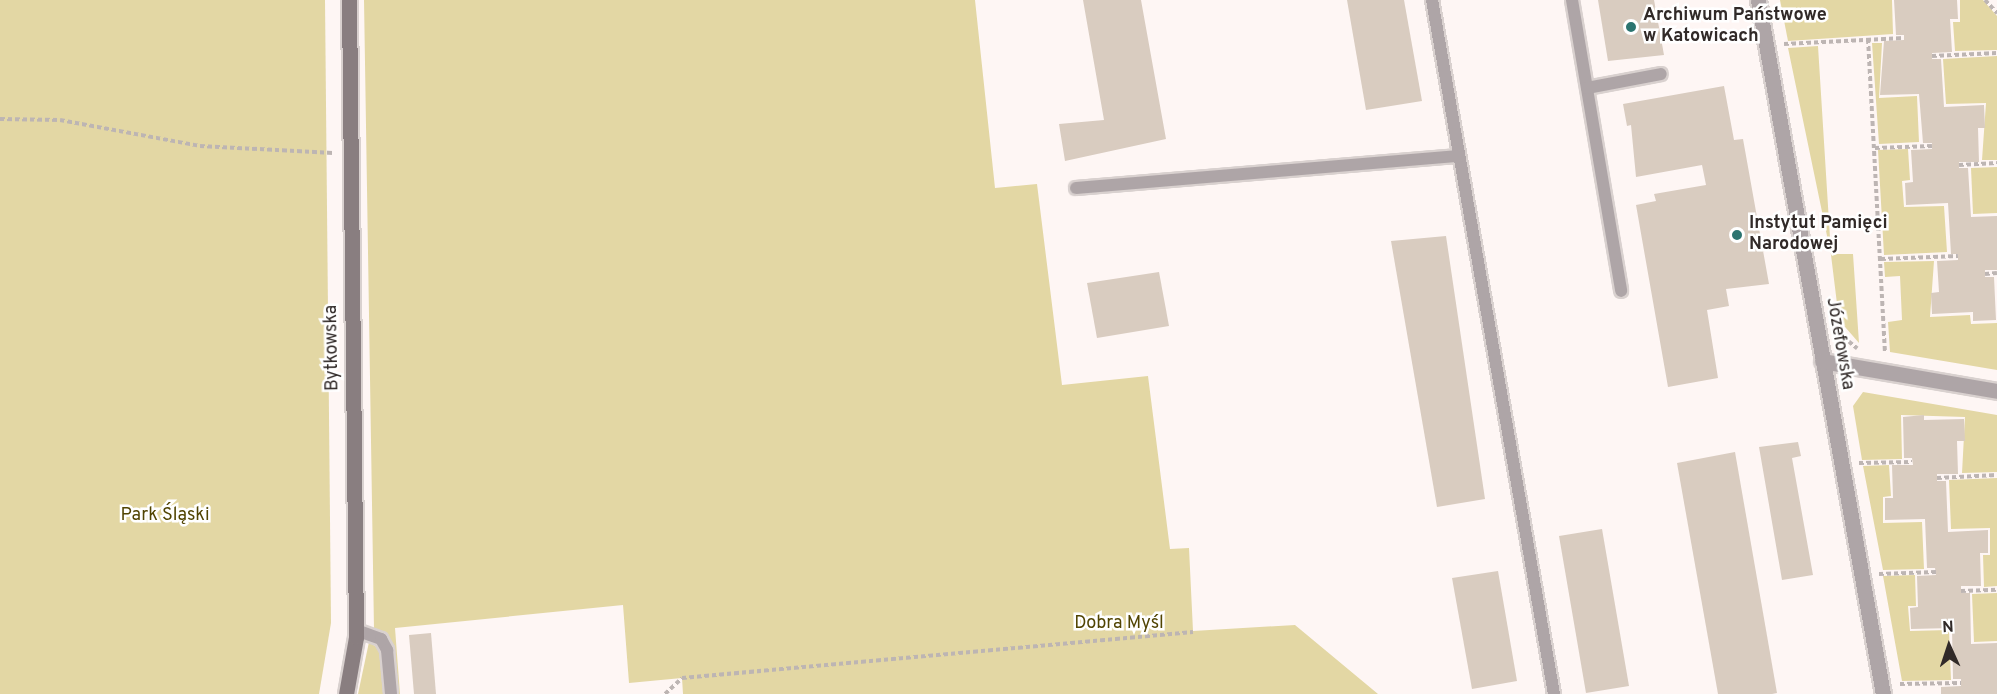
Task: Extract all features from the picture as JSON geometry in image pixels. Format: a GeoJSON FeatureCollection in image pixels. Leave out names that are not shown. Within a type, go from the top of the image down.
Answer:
{"type":"FeatureCollection","features":[{"type":"Feature","properties":{"kind":"street","name":"Bytkowska"},"geometry":{"type":"LineString","coordinates":[[346,694],[356,630],[349,0]]}},
{"type":"Feature","properties":{"kind":"street","name":"Józefowska"},"geometry":{"type":"LineString","coordinates":[[1758,0],[1882,694]]}},
{"type":"Feature","properties":{"kind":"street"},"geometry":{"type":"LineString","coordinates":[[1822,361],[1997,391]]}},
{"type":"Feature","properties":{"kind":"lane"},"geometry":{"type":"LineString","coordinates":[[1432,0],[1554,694]]}},
{"type":"Feature","properties":{"kind":"lane"},"geometry":{"type":"LineString","coordinates":[[1572,0],[1621,291]]}},
{"type":"Feature","properties":{"kind":"lane"},"geometry":{"type":"LineString","coordinates":[[1587,88],[1661,74]]}},
{"type":"Feature","properties":{"kind":"lane"},"geometry":{"type":"LineString","coordinates":[[1076,188],[1459,156]]}},
{"type":"Feature","properties":{"kind":"lane"},"geometry":{"type":"LineString","coordinates":[[356,630],[381,639],[387,650],[391,694]]}},
{"type":"Feature","properties":{"kind":"path"},"geometry":{"type":"LineString","coordinates":[[1985,0],[1997,13]]}},
{"type":"Feature","properties":{"kind":"path"},"geometry":{"type":"LineString","coordinates":[[1780,45],[1904,38]]}},
{"type":"Feature","properties":{"kind":"path"},"geometry":{"type":"LineString","coordinates":[[1868,39],[1885,357]]}},
{"type":"Feature","properties":{"kind":"path"},"geometry":{"type":"LineString","coordinates":[[1932,56],[1997,53]]}},
{"type":"Feature","properties":{"kind":"path"},"geometry":{"type":"LineString","coordinates":[[0,119],[60,120],[200,146],[338,153]]}},
{"type":"Feature","properties":{"kind":"path"},"geometry":{"type":"LineString","coordinates":[[1875,148],[1932,146]]}},
{"type":"Feature","properties":{"kind":"path"},"geometry":{"type":"LineString","coordinates":[[1959,165],[1997,163]]}},
{"type":"Feature","properties":{"kind":"path"},"geometry":{"type":"LineString","coordinates":[[1881,259],[1958,256]]}},
{"type":"Feature","properties":{"kind":"path"},"geometry":{"type":"LineString","coordinates":[[1985,274],[1997,273]]}},
{"type":"Feature","properties":{"kind":"path"},"geometry":{"type":"LineString","coordinates":[[1859,463],[1912,462]]}},
{"type":"Feature","properties":{"kind":"path"},"geometry":{"type":"LineString","coordinates":[[1937,478],[1997,476]]}},
{"type":"Feature","properties":{"kind":"path"},"geometry":{"type":"LineString","coordinates":[[1879,574],[1936,572]]}},
{"type":"Feature","properties":{"kind":"path"},"geometry":{"type":"LineString","coordinates":[[1961,591],[1997,590]]}},
{"type":"Feature","properties":{"kind":"path"},"geometry":{"type":"LineString","coordinates":[[665,694],[682,678],[1193,632]]}},
{"type":"Feature","properties":{"kind":"path"},"geometry":{"type":"LineString","coordinates":[[1900,684],[1961,683]]}},
{"type":"Feature","properties":{"kind":"green space","name":"Park Śląski"},"geometry":{"type":"Polygon","coordinates":[[[0,0],[325,0],[331,623],[319,694],[0,694],[0,0]]]}},
{"type":"Feature","properties":{"kind":"green space","name":"Dobra Myśl"},"geometry":{"type":"Polygon","coordinates":[[[364,0],[975,0],[995,188],[1037,184],[1062,385],[1148,376],[1170,549],[1189,548],[1193,631],[1295,625],[1378,694],[683,694],[682,678],[629,683],[623,605],[395,628],[400,694],[396,694],[384,635],[374,630],[364,0]]]}},
{"type":"Feature","properties":{"kind":"green space"},"geometry":{"type":"Polygon","coordinates":[[[1780,0],[1892,0],[1893,34],[1788,41],[1780,0]]]}},
{"type":"Feature","properties":{"kind":"green space"},"geometry":{"type":"Polygon","coordinates":[[[1960,0],[1983,0],[1997,16],[1997,50],[1955,51],[1953,22],[1960,22],[1960,0]]]}},
{"type":"Feature","properties":{"kind":"green space"},"geometry":{"type":"Polygon","coordinates":[[[1872,43],[1882,43],[1879,98],[1917,96],[1919,142],[1879,144],[1872,43]]]}},
{"type":"Feature","properties":{"kind":"green space"},"geometry":{"type":"Polygon","coordinates":[[[1818,46],[1831,254],[1853,254],[1859,343],[1839,320],[1831,255],[1788,48],[1818,46]]]}},
{"type":"Feature","properties":{"kind":"green space"},"geometry":{"type":"Polygon","coordinates":[[[1997,56],[1997,160],[1982,160],[1986,103],[1946,104],[1943,59],[1997,56]]]}},
{"type":"Feature","properties":{"kind":"green space"},"geometry":{"type":"Polygon","coordinates":[[[1908,149],[1910,180],[1902,181],[1904,207],[1944,206],[1947,252],[1884,255],[1878,150],[1908,149]]]}},
{"type":"Feature","properties":{"kind":"green space"},"geometry":{"type":"Polygon","coordinates":[[[1997,167],[1997,213],[1973,214],[1971,168],[1997,167]]]}},
{"type":"Feature","properties":{"kind":"green space"},"geometry":{"type":"Polygon","coordinates":[[[1934,261],[1930,317],[1970,315],[1971,324],[1997,323],[1997,370],[1890,352],[1888,322],[1902,320],[1900,276],[1885,277],[1884,262],[1934,261]]]}},
{"type":"Feature","properties":{"kind":"green space"},"geometry":{"type":"Polygon","coordinates":[[[1863,392],[1997,415],[1997,472],[1962,473],[1965,417],[1901,415],[1902,459],[1862,460],[1853,406],[1863,392]]]}},
{"type":"Feature","properties":{"kind":"green space"},"geometry":{"type":"Polygon","coordinates":[[[1889,465],[1891,496],[1883,497],[1883,523],[1922,522],[1924,569],[1883,570],[1863,466],[1889,465]]]}},
{"type":"Feature","properties":{"kind":"green space"},"geometry":{"type":"Polygon","coordinates":[[[1997,478],[1997,586],[1984,587],[1983,555],[1990,555],[1990,528],[1951,529],[1949,480],[1997,478]]]}},
{"type":"Feature","properties":{"kind":"green space"},"geometry":{"type":"Polygon","coordinates":[[[1915,575],[1916,606],[1908,606],[1910,631],[1949,630],[1951,680],[1902,681],[1883,576],[1915,575]]]}},
{"type":"Feature","properties":{"kind":"green space"},"geometry":{"type":"Polygon","coordinates":[[[1997,593],[1997,641],[1974,642],[1972,594],[1997,593]]]}},
{"type":"Feature","properties":{"kind":"green space"},"geometry":{"type":"Polygon","coordinates":[[[369,642],[381,650],[385,694],[358,694],[369,642]]]}},
{"type":"Feature","properties":{"kind":"building"},"geometry":{"type":"Polygon","coordinates":[[[1083,0],[1141,0],[1166,139],[1065,161],[1059,124],[1104,120],[1083,0]]]}},
{"type":"Feature","properties":{"kind":"building"},"geometry":{"type":"Polygon","coordinates":[[[1347,0],[1404,0],[1422,101],[1366,110],[1347,0]]]}},
{"type":"Feature","properties":{"kind":"building","name":"Archiwum Państwowe w Katowicach"},"geometry":{"type":"Polygon","coordinates":[[[1598,0],[1654,0],[1664,55],[1608,61],[1598,0]]]}},
{"type":"Feature","properties":{"kind":"building"},"geometry":{"type":"Polygon","coordinates":[[[1894,0],[1957,0],[1958,19],[1950,19],[1952,52],[1932,53],[1932,59],[1941,59],[1944,107],[1984,105],[1985,128],[1978,128],[1979,162],[1959,162],[1959,168],[1968,168],[1971,217],[1997,216],[1997,270],[1985,270],[1985,277],[1994,277],[1996,320],[1973,321],[1973,312],[1932,314],[1931,293],[1939,292],[1937,261],[1958,260],[1958,254],[1951,254],[1948,203],[1906,205],[1905,183],[1913,182],[1911,150],[1932,149],[1932,143],[1923,143],[1919,94],[1880,95],[1884,41],[1904,40],[1904,35],[1896,35],[1894,0]]]}},
{"type":"Feature","properties":{"kind":"building"},"geometry":{"type":"Polygon","coordinates":[[[1724,86],[1734,140],[1743,139],[1769,284],[1726,289],[1729,306],[1707,310],[1718,378],[1668,387],[1636,205],[1656,201],[1654,194],[1706,185],[1702,165],[1636,177],[1631,125],[1627,126],[1623,104],[1724,86]]]}},
{"type":"Feature","properties":{"kind":"building"},"geometry":{"type":"Polygon","coordinates":[[[1446,236],[1485,499],[1437,507],[1391,241],[1446,236]]]}},
{"type":"Feature","properties":{"kind":"building"},"geometry":{"type":"Polygon","coordinates":[[[1159,272],[1169,326],[1097,338],[1087,283],[1159,272]]]}},
{"type":"Feature","properties":{"kind":"building"},"geometry":{"type":"Polygon","coordinates":[[[1924,415],[1924,420],[1964,419],[1965,441],[1957,441],[1958,474],[1937,474],[1937,481],[1946,481],[1948,532],[1988,530],[1988,553],[1980,553],[1981,586],[1961,586],[1961,593],[1970,593],[1971,644],[1997,643],[1997,694],[1941,694],[1941,687],[1961,686],[1961,679],[1953,679],[1952,628],[1911,629],[1910,608],[1918,607],[1917,576],[1936,575],[1935,568],[1927,568],[1925,519],[1885,520],[1885,498],[1893,498],[1892,465],[1913,465],[1912,458],[1904,458],[1903,417],[1924,415]]]}},
{"type":"Feature","properties":{"kind":"building"},"geometry":{"type":"Polygon","coordinates":[[[1798,442],[1801,456],[1792,458],[1813,575],[1782,580],[1759,447],[1798,442]]]}},
{"type":"Feature","properties":{"kind":"building"},"geometry":{"type":"Polygon","coordinates":[[[1735,452],[1777,693],[1772,694],[1718,694],[1677,463],[1735,452]]]}},
{"type":"Feature","properties":{"kind":"building"},"geometry":{"type":"Polygon","coordinates":[[[1602,529],[1629,686],[1586,693],[1559,536],[1602,529]]]}},
{"type":"Feature","properties":{"kind":"building"},"geometry":{"type":"Polygon","coordinates":[[[1498,571],[1517,681],[1472,689],[1452,578],[1498,571]]]}},
{"type":"Feature","properties":{"kind":"building"},"geometry":{"type":"Polygon","coordinates":[[[431,633],[436,694],[414,694],[409,635],[431,633]]]}},
{"type":"Feature","properties":{"kind":"place","name":"Archiwum Państwowe w Katowicach"},"geometry":{"type":"Point","coordinates":[1631,27]}},
{"type":"Feature","properties":{"kind":"place","name":"Instytut Pamięci Narodowej"},"geometry":{"type":"Point","coordinates":[1737,235]}}]}
